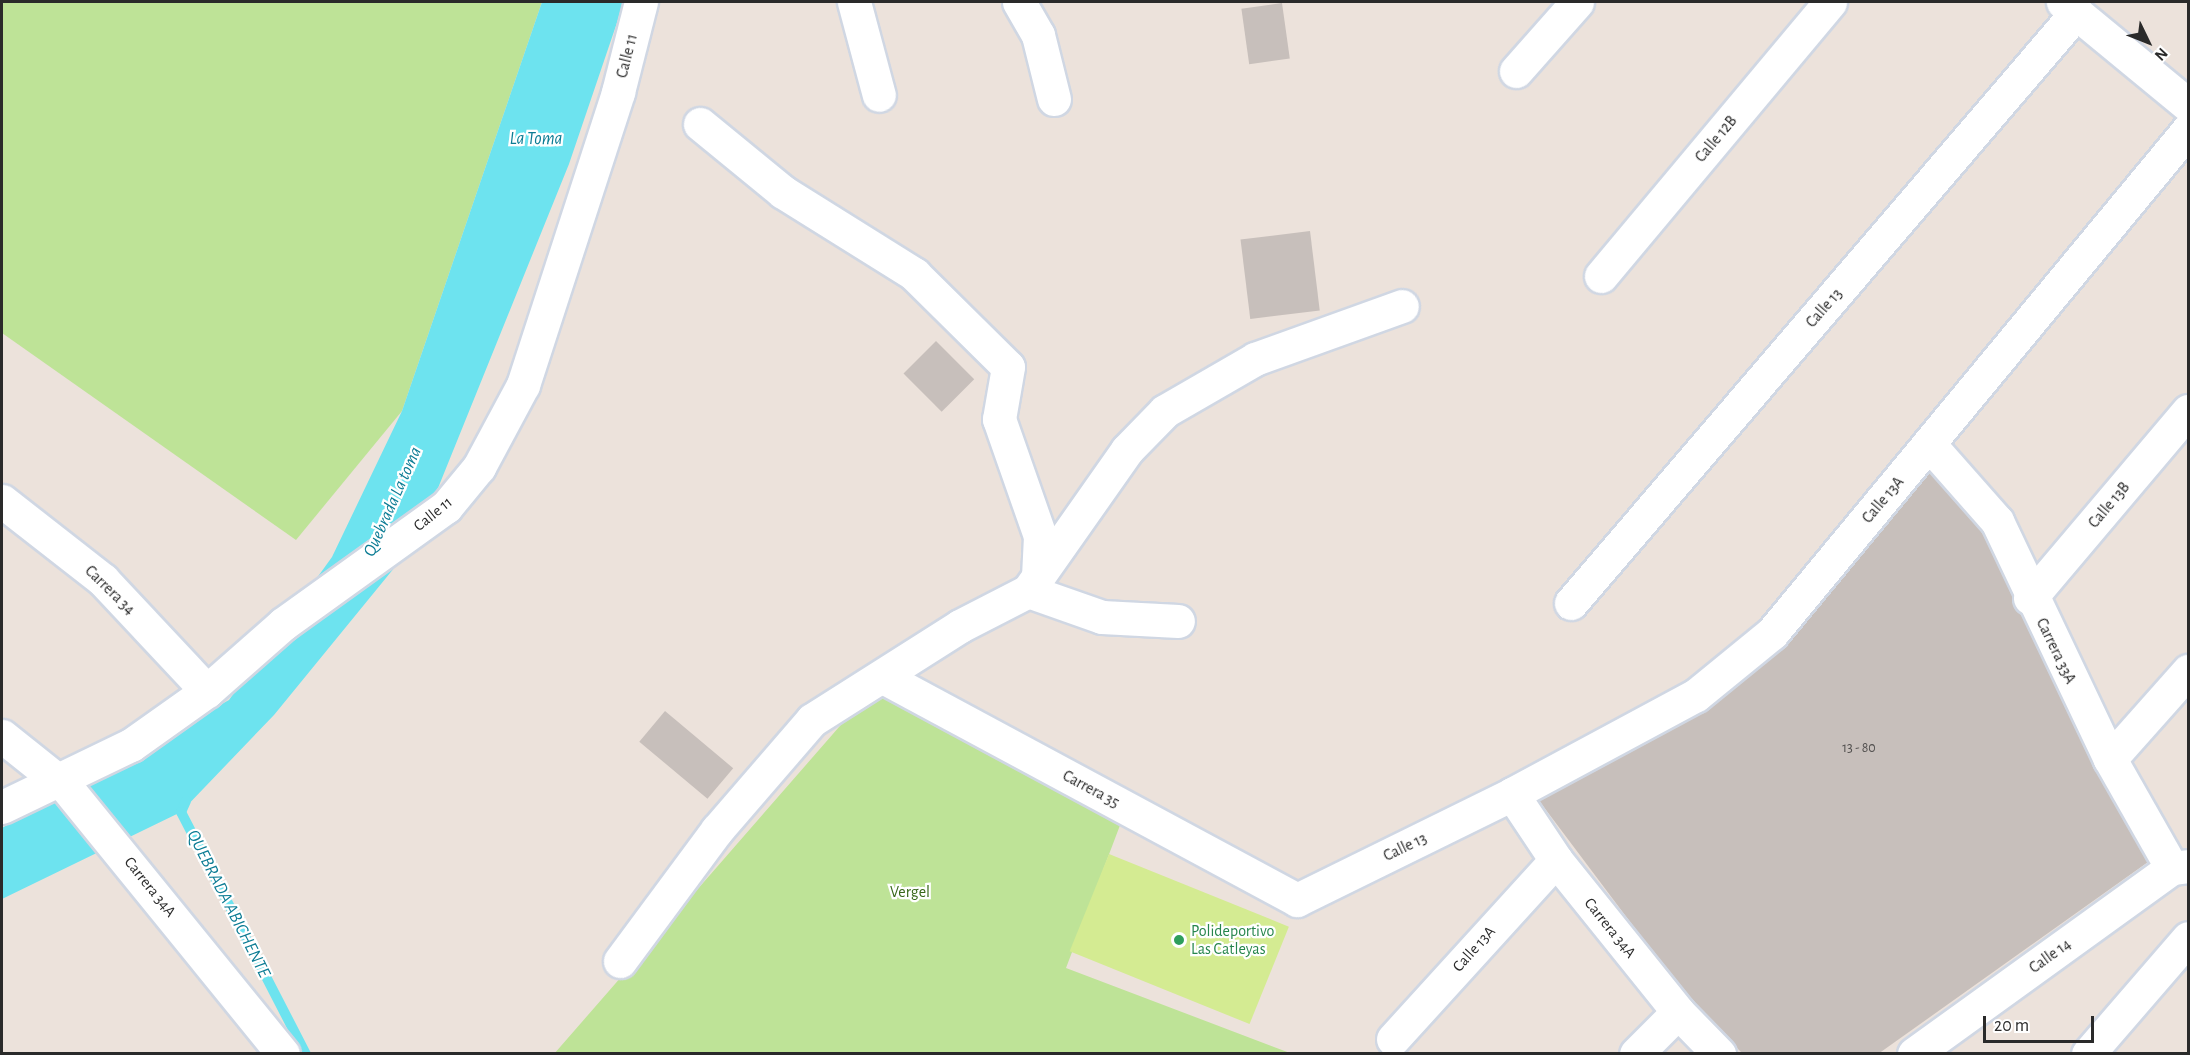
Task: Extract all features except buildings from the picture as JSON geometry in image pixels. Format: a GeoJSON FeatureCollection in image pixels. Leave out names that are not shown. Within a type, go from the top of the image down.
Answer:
{"type":"FeatureCollection","features":[{"type":"Feature","properties":{"kind":"street","name":"Calle 11"},"geometry":{"type":"LineString","coordinates":[[2,807],[62,783],[131,745],[207,691],[283,624],[446,507],[479,467],[523,385],[618,92],[641,2]]}},
{"type":"Feature","properties":{"kind":"street"},"geometry":{"type":"LineString","coordinates":[[854,2],[879,95]]}},
{"type":"Feature","properties":{"kind":"street"},"geometry":{"type":"LineString","coordinates":[[1019,2],[1038,35],[1054,99]]}},
{"type":"Feature","properties":{"kind":"street"},"geometry":{"type":"LineString","coordinates":[[1516,71],[1577,2]]}},
{"type":"Feature","properties":{"kind":"street","name":"Calle 12B"},"geometry":{"type":"LineString","coordinates":[[1601,276],[1830,2]]}},
{"type":"Feature","properties":{"kind":"street"},"geometry":{"type":"LineString","coordinates":[[2070,7],[2188,105]]}},
{"type":"Feature","properties":{"kind":"street","name":"Calle 13"},"geometry":{"type":"LineString","coordinates":[[1571,603],[2070,7]]}},
{"type":"Feature","properties":{"kind":"street"},"geometry":{"type":"LineString","coordinates":[[700,124],[783,192],[914,274],[1008,366],[999,418],[1040,536],[1033,584]]}},
{"type":"Feature","properties":{"kind":"street","name":"Calle 13A"},"geometry":{"type":"LineString","coordinates":[[1512,794],[1696,694],[1772,633],[2188,130]]}},
{"type":"Feature","properties":{"kind":"street"},"geometry":{"type":"LineString","coordinates":[[620,961],[717,830],[812,720],[885,678],[960,626],[1033,584],[1127,450],[1165,411],[1255,359],[1402,306]]}},
{"type":"Feature","properties":{"kind":"street","name":"Calle 13B"},"geometry":{"type":"LineString","coordinates":[[2030,598],[2188,411]]}},
{"type":"Feature","properties":{"kind":"street","name":"Carrera 33A"},"geometry":{"type":"LineString","coordinates":[[1929,444],[1997,521],[2030,598],[2110,759],[2180,867]]}},
{"type":"Feature","properties":{"kind":"street","name":"Carrera 34"},"geometry":{"type":"LineString","coordinates":[[2,501],[103,580],[207,691]]}},
{"type":"Feature","properties":{"kind":"street"},"geometry":{"type":"LineString","coordinates":[[1033,584],[1102,617],[1178,621]]}},
{"type":"Feature","properties":{"kind":"street"},"geometry":{"type":"LineString","coordinates":[[2110,759],[2188,671]]}},
{"type":"Feature","properties":{"kind":"street","name":"Carrera 35"},"geometry":{"type":"LineString","coordinates":[[885,678],[1297,900]]}},
{"type":"Feature","properties":{"kind":"street","name":"Carrera 34A"},"geometry":{"type":"LineString","coordinates":[[2,736],[62,783],[135,867],[283,1053]]}},
{"type":"Feature","properties":{"kind":"street","name":"Calle 13"},"geometry":{"type":"LineString","coordinates":[[1297,900],[1512,794]]}},
{"type":"Feature","properties":{"kind":"street","name":"Carrera 34A"},"geometry":{"type":"LineString","coordinates":[[1512,794],[1556,860],[1677,1012],[1719,1053]]}},
{"type":"Feature","properties":{"kind":"street","name":"Calle 13A"},"geometry":{"type":"LineString","coordinates":[[1393,1039],[1556,860]]}},
{"type":"Feature","properties":{"kind":"street","name":"Calle 14"},"geometry":{"type":"LineString","coordinates":[[1914,1053],[2180,867]]}},
{"type":"Feature","properties":{"kind":"street"},"geometry":{"type":"LineString","coordinates":[[2088,1053],[2188,938]]}},
{"type":"Feature","properties":{"kind":"street"},"geometry":{"type":"LineString","coordinates":[[1636,1053],[1677,1012]]}},
{"type":"Feature","properties":{"kind":"green space"},"geometry":{"type":"Polygon","coordinates":[[[2,2],[542,2],[402,411],[296,540],[2,333],[2,2]]]}},
{"type":"Feature","properties":{"kind":"green space","name":"Vergel"},"geometry":{"type":"Polygon","coordinates":[[[873,688],[1122,820],[1066,968],[1290,1053],[554,1054],[873,688]]]}},
{"type":"Feature","properties":{"kind":"green space","name":"Polideportivo Las Catleyas"},"geometry":{"type":"Polygon","coordinates":[[[1109,854],[1289,927],[1250,1024],[1070,951],[1109,854]]]}},
{"type":"Feature","properties":{"kind":"water","name":"La Toma"},"geometry":{"type":"Polygon","coordinates":[[[542,2],[624,2],[569,164],[417,540],[274,715],[181,812],[2,899],[2,828],[229,700],[332,557],[402,411],[542,2]]]}},
{"type":"Feature","properties":{"kind":"waterway","name":"QUEBRADA ABICHENTE"},"geometry":{"type":"LineString","coordinates":[[186,801],[181,812],[306,1054]]}},
{"type":"Feature","properties":{"kind":"place","name":"Polideportivo Las Catleyas"},"geometry":{"type":"Point","coordinates":[1179,940]}},
{"type":"Feature","properties":{"kind":"water label","name":"Quebrada La toma"},"geometry":{"type":"Point","coordinates":[393,502]}}]}
